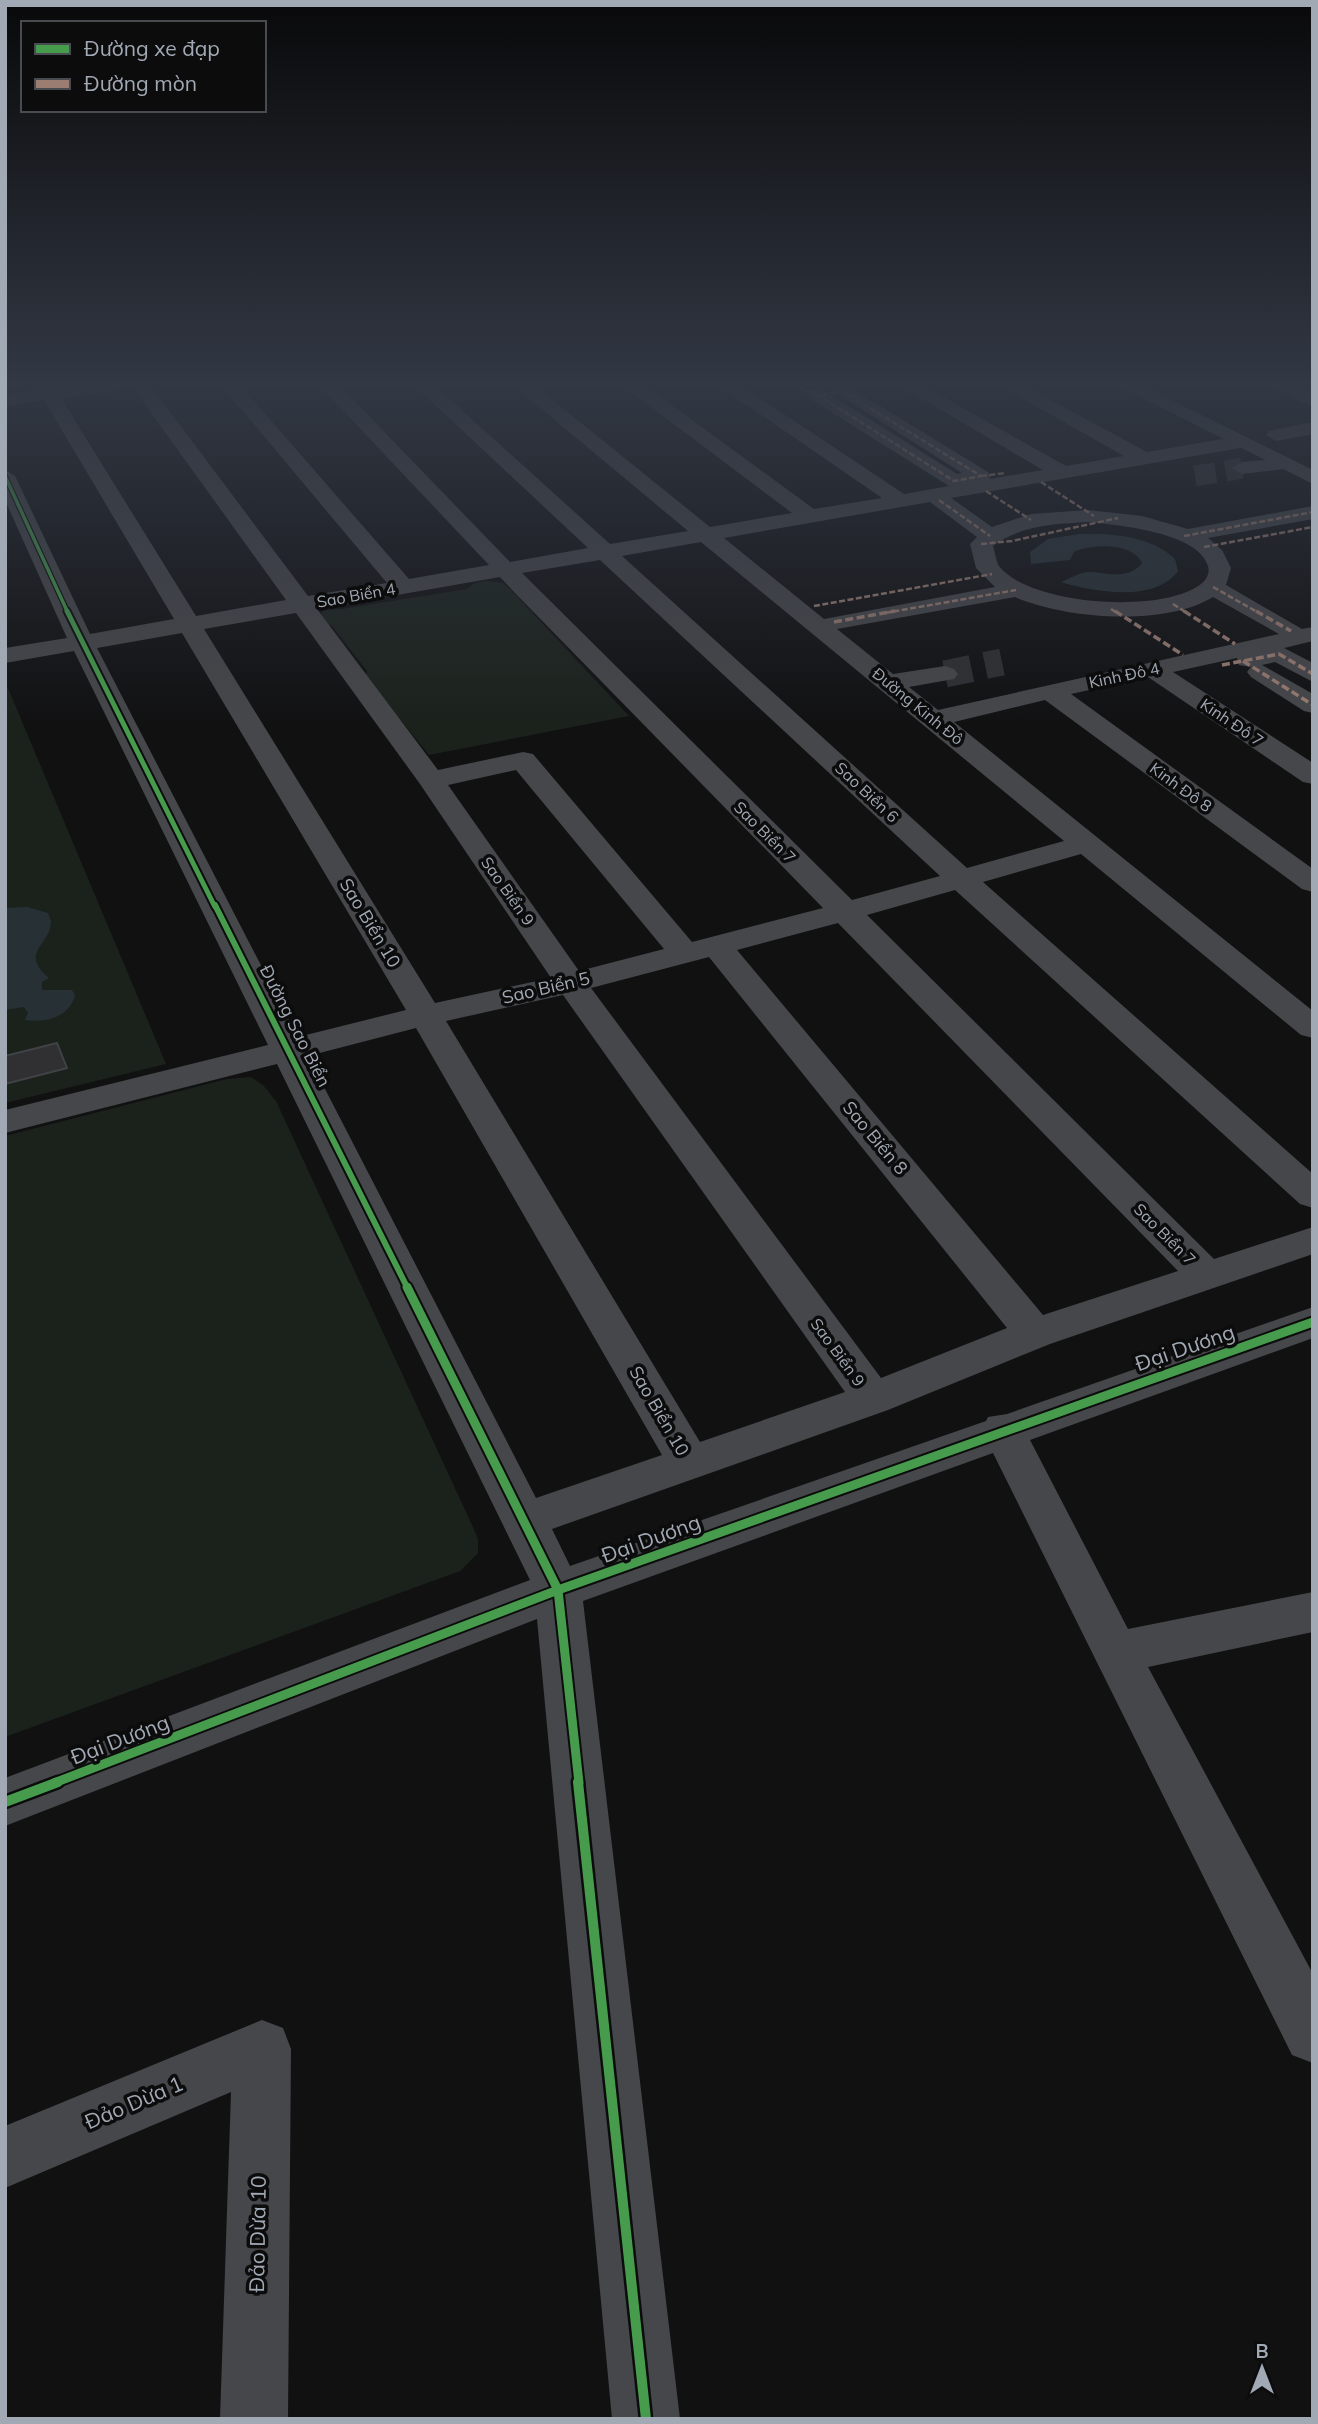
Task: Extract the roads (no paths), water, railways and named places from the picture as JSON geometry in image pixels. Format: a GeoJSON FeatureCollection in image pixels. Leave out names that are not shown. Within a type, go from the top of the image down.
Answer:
{"type":"FeatureCollection","features":[{"type":"Feature","properties":{"kind":"street","name":"Đường Sao Biển"},"geometry":{"type":"LineString","coordinates":[[15,498],[82,643],[289,1049],[558,1590],[646,2419]]}},
{"type":"Feature","properties":{"kind":"street","name":"Sao Biển 10"},"geometry":{"type":"LineString","coordinates":[[111,498],[426,1015],[690,1464]]}},
{"type":"Feature","properties":{"kind":"street","name":"Sao Biển 9"},"geometry":{"type":"LineString","coordinates":[[223,498],[431,780],[571,983],[873,1399]]}},
{"type":"Feature","properties":{"kind":"street"},"geometry":{"type":"LineString","coordinates":[[327,498],[403,587]]}},
{"type":"Feature","properties":{"kind":"street","name":"Sao Biển 7"},"geometry":{"type":"LineString","coordinates":[[436,498],[1206,1275]]}},
{"type":"Feature","properties":{"kind":"street","name":"Sao Biển 6"},"geometry":{"type":"LineString","coordinates":[[548,498],[960,878],[1313,1195]]}},
{"type":"Feature","properties":{"kind":"street","name":"Đường Kinh Đô"},"geometry":{"type":"LineString","coordinates":[[664,498],[1084,844],[1313,1028]]}},
{"type":"Feature","properties":{"kind":"street"},"geometry":{"type":"LineString","coordinates":[[785,498],[808,515]]}},
{"type":"Feature","properties":{"kind":"street","name":"Sao Biển 4"},"geometry":{"type":"LineString","coordinates":[[5,656],[903,498]]}},
{"type":"Feature","properties":{"kind":"street"},"geometry":{"type":"LineString","coordinates":[[952,498],[986,540],[1012,541],[1118,518]]}},
{"type":"Feature","properties":{"kind":"street"},"geometry":{"type":"LineString","coordinates":[[1002,498],[1031,520]]}},
{"type":"Feature","properties":{"kind":"street"},"geometry":{"type":"LineString","coordinates":[[1066,498],[1094,516]]}},
{"type":"Feature","properties":{"kind":"street"},"geometry":{"type":"LineString","coordinates":[[1184,536],[1313,512]]}},
{"type":"Feature","properties":{"kind":"street"},"geometry":{"type":"LineString","coordinates":[[1094,516],[1148,524],[1184,536],[1204,547],[1219,563],[1220,575],[1213,587],[1197,597],[1173,604],[1111,609],[1077,606],[1016,590],[992,574],[981,558],[986,540],[1008,527],[1031,520],[1094,516]]}},
{"type":"Feature","properties":{"kind":"street"},"geometry":{"type":"LineString","coordinates":[[1268,520],[1289,532]]}},
{"type":"Feature","properties":{"kind":"street"},"geometry":{"type":"LineString","coordinates":[[1204,547],[1313,527]]}},
{"type":"Feature","properties":{"kind":"street"},"geometry":{"type":"LineString","coordinates":[[814,606],[992,574]]}},
{"type":"Feature","properties":{"kind":"street"},"geometry":{"type":"LineString","coordinates":[[1213,587],[1292,643],[1313,674]]}},
{"type":"Feature","properties":{"kind":"street"},"geometry":{"type":"LineString","coordinates":[[834,622],[1016,590]]}},
{"type":"Feature","properties":{"kind":"street"},"geometry":{"type":"LineString","coordinates":[[1173,604],[1234,657],[1313,705]]}},
{"type":"Feature","properties":{"kind":"street"},"geometry":{"type":"LineString","coordinates":[[1111,609],[1182,655]]}},
{"type":"Feature","properties":{"kind":"street"},"geometry":{"type":"LineString","coordinates":[[1234,657],[1292,643]]}},
{"type":"Feature","properties":{"kind":"street","name":"Kinh Đô 4"},"geometry":{"type":"LineString","coordinates":[[935,719],[1152,668],[1292,643]]}},
{"type":"Feature","properties":{"kind":"street","name":"Kinh Đô 7"},"geometry":{"type":"LineString","coordinates":[[1152,668],[1313,776]]}},
{"type":"Feature","properties":{"kind":"street"},"geometry":{"type":"LineString","coordinates":[[889,682],[932,672]]}},
{"type":"Feature","properties":{"kind":"street","name":"Kinh Đô 8"},"geometry":{"type":"LineString","coordinates":[[1050,691],[1313,883]]}},
{"type":"Feature","properties":{"kind":"street","name":"Sao Biển 8"},"geometry":{"type":"LineString","coordinates":[[431,780],[523,760],[699,948],[1035,1333]]}},
{"type":"Feature","properties":{"kind":"street","name":"Sao Biển 5"},"geometry":{"type":"LineString","coordinates":[[5,1122],[426,1015],[571,983],[844,912],[1084,844]]}},
{"type":"Feature","properties":{"kind":"street"},"geometry":{"type":"LineString","coordinates":[[525,1520],[873,1399],[1035,1333],[1313,1240]]}},
{"type":"Feature","properties":{"kind":"street","name":"Đại Dương"},"geometry":{"type":"LineString","coordinates":[[5,1802],[558,1590],[1003,1429],[1313,1322]]}},
{"type":"Feature","properties":{"kind":"street"},"geometry":{"type":"LineString","coordinates":[[1003,1429],[1115,1653],[1313,2034]]}},
{"type":"Feature","properties":{"kind":"street"},"geometry":{"type":"LineString","coordinates":[[1115,1653],[1313,1612]]}},
{"type":"Feature","properties":{"kind":"street","name":"Đảo Dừa 1"},"geometry":{"type":"LineString","coordinates":[[5,2157],[262,2049]]}},
{"type":"Feature","properties":{"kind":"street","name":"Đảo Dừa 10"},"geometry":{"type":"LineString","coordinates":[[251,2417],[262,2049]]}},
{"type":"Feature","properties":{"kind":"tunnel"},"geometry":{"type":"LineString","coordinates":[[945,674],[1002,662]]}}]}
